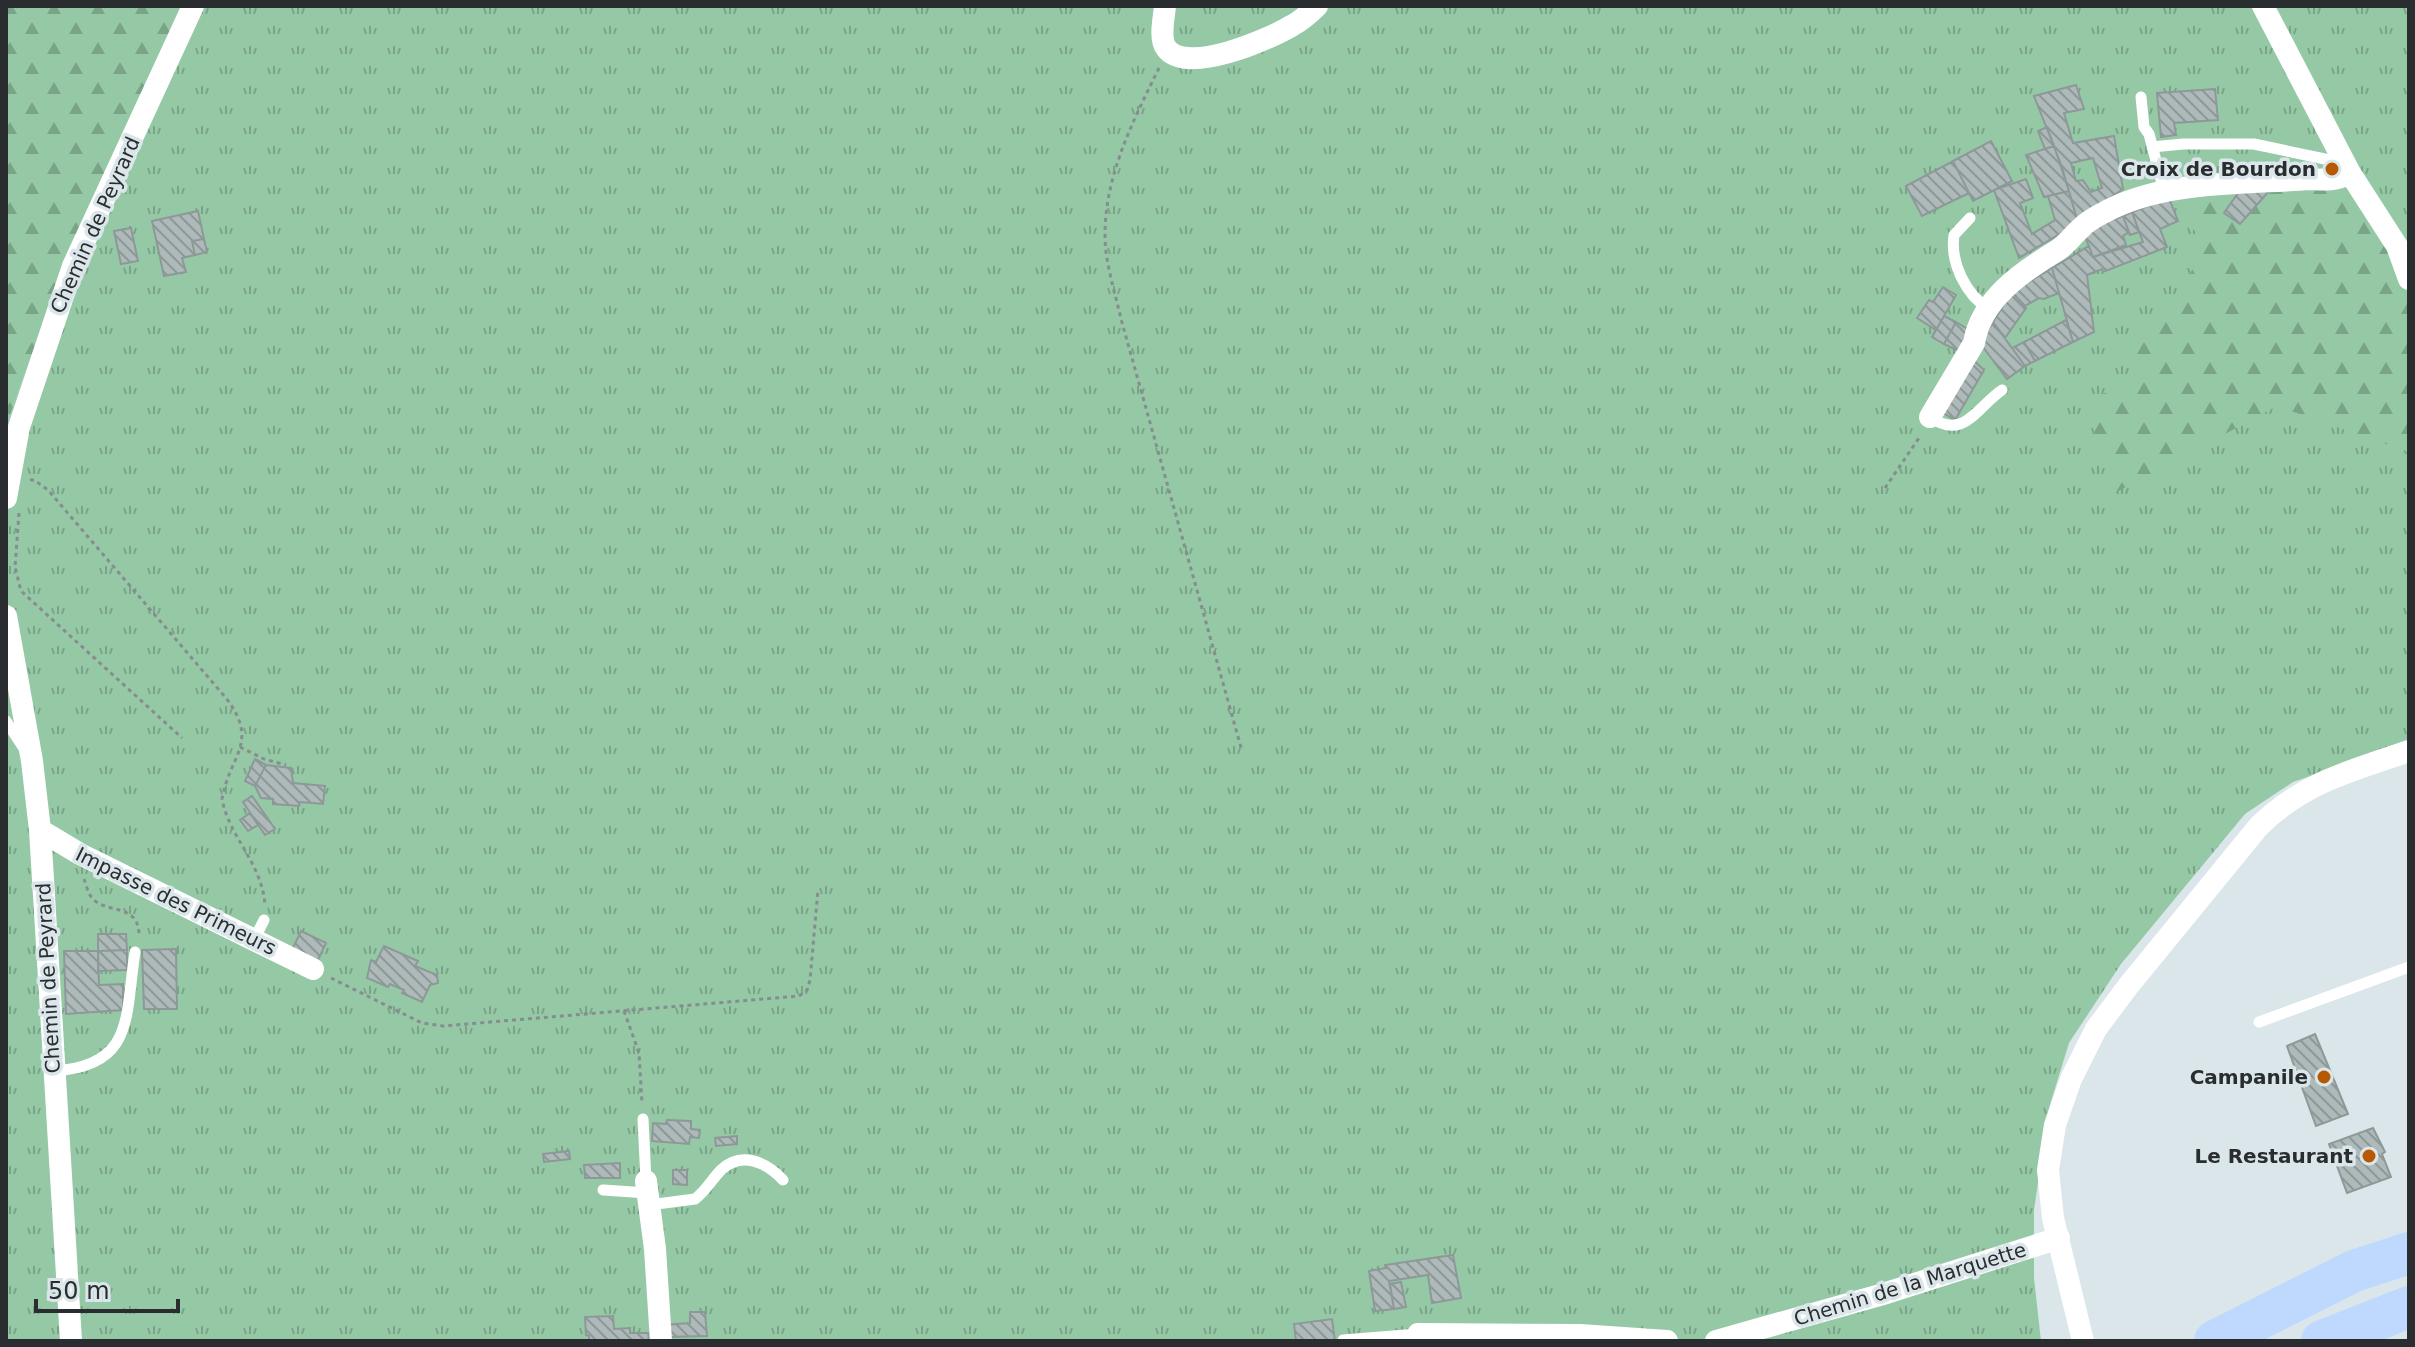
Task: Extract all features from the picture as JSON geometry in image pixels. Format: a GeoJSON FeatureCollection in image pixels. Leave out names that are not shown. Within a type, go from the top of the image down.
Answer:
{"type":"FeatureCollection","features":[{"type":"Feature","properties":{"kind":"highway"},"geometry":{"type":"LineString","coordinates":[[2215,1341],[2354,1271],[2409,1253]]}},
{"type":"Feature","properties":{"kind":"highway"},"geometry":{"type":"LineString","coordinates":[[2322,1341],[2409,1307]]}},
{"type":"Feature","properties":{"kind":"street","name":"Chemin de Peyrard"},"geometry":{"type":"LineString","coordinates":[[13,504],[19,427],[73,266],[193,6]]}},
{"type":"Feature","properties":{"kind":"street"},"geometry":{"type":"LineString","coordinates":[[1165,6],[1162,40],[1167,51],[1179,57],[1194,58],[1222,54],[1259,42],[1295,25],[1317,6]]}},
{"type":"Feature","properties":{"kind":"street"},"geometry":{"type":"LineString","coordinates":[[2263,6],[2347,168],[2397,246],[2409,279]]}},
{"type":"Feature","properties":{"kind":"street"},"geometry":{"type":"LineString","coordinates":[[1930,417],[1974,343],[1975,335],[1989,310],[2012,281],[2061,248],[2081,227],[2105,212],[2138,196],[2164,191],[2310,179],[2327,181],[2347,168]]}},
{"type":"Feature","properties":{"kind":"street","name":"Chemin de Peyrard"},"geometry":{"type":"LineString","coordinates":[[6,616],[32,761],[40,830],[71,1341]]}},
{"type":"Feature","properties":{"kind":"street"},"geometry":{"type":"LineString","coordinates":[[2083,1341],[2053,1218],[2048,1170],[2055,1125],[2071,1079],[2096,1029],[2259,826],[2282,805],[2302,791],[2330,779],[2409,751]]}},
{"type":"Feature","properties":{"kind":"street","name":"Impasse des Primeurs"},"geometry":{"type":"LineString","coordinates":[[40,830],[73,850],[258,929],[313,969]]}},
{"type":"Feature","properties":{"kind":"street"},"geometry":{"type":"LineString","coordinates":[[648,1193],[661,1341]]}},
{"type":"Feature","properties":{"kind":"street","name":"Chemin de la Marquette"},"geometry":{"type":"LineString","coordinates":[[1716,1341],[1880,1295],[2059,1238]]}},
{"type":"Feature","properties":{"kind":"street"},"geometry":{"type":"LineString","coordinates":[[1418,1334],[1580,1335],[1667,1341]]}},
{"type":"Feature","properties":{"kind":"lane"},"geometry":{"type":"LineString","coordinates":[[2141,97],[2144,127],[2164,191]]}},
{"type":"Feature","properties":{"kind":"lane"},"geometry":{"type":"LineString","coordinates":[[2152,147],[2254,144],[2347,168]]}},
{"type":"Feature","properties":{"kind":"lane"},"geometry":{"type":"LineString","coordinates":[[1970,218],[1954,235],[1955,252],[1971,297],[1989,310]]}},
{"type":"Feature","properties":{"kind":"lane"},"geometry":{"type":"LineString","coordinates":[[1930,417],[1945,426],[1961,425],[2002,390]]}},
{"type":"Feature","properties":{"kind":"lane"},"geometry":{"type":"LineString","coordinates":[[6,721],[32,761]]}},
{"type":"Feature","properties":{"kind":"lane"},"geometry":{"type":"LineString","coordinates":[[54,1071],[93,1064],[114,1047],[123,1034],[135,952]]}},
{"type":"Feature","properties":{"kind":"lane"},"geometry":{"type":"LineString","coordinates":[[2259,1022],[2409,967]]}},
{"type":"Feature","properties":{"kind":"lane"},"geometry":{"type":"LineString","coordinates":[[643,1119],[648,1193]]}},
{"type":"Feature","properties":{"kind":"lane"},"geometry":{"type":"LineString","coordinates":[[603,1190],[695,1199],[719,1172],[734,1161],[765,1163],[783,1180]]}},
{"type":"Feature","properties":{"kind":"lane"},"geometry":{"type":"LineString","coordinates":[[1343,1340],[1418,1334]]}},
{"type":"Feature","properties":{"kind":"path"},"geometry":{"type":"LineString","coordinates":[[1167,51],[1117,163],[1108,198],[1106,251],[1121,319],[1242,751]]}},
{"type":"Feature","properties":{"kind":"path"},"geometry":{"type":"LineString","coordinates":[[1885,488],[1911,453],[1930,417]]}},
{"type":"Feature","properties":{"kind":"path"},"geometry":{"type":"LineString","coordinates":[[26,484],[34,480],[48,490],[226,698],[243,727],[240,747],[222,799],[224,810],[254,862],[261,882],[265,898],[258,929]]}},
{"type":"Feature","properties":{"kind":"path"},"geometry":{"type":"LineString","coordinates":[[13,504],[14,556],[21,591],[182,738]]}},
{"type":"Feature","properties":{"kind":"path"},"geometry":{"type":"LineString","coordinates":[[240,747],[264,759],[286,765]]}},
{"type":"Feature","properties":{"kind":"path"},"geometry":{"type":"LineString","coordinates":[[73,850],[91,897],[126,911],[134,919],[140,934],[135,952]]}},
{"type":"Feature","properties":{"kind":"path"},"geometry":{"type":"LineString","coordinates":[[313,969],[396,1011],[433,1025],[799,996],[807,990],[810,980],[818,890]]}},
{"type":"Feature","properties":{"kind":"path"},"geometry":{"type":"LineString","coordinates":[[624,1011],[639,1053],[643,1119]]}},
{"type":"Feature","properties":{"kind":"green space"},"geometry":{"type":"Polygon","coordinates":[[[6,6],[181,6],[68,255],[6,426],[6,6]]]}},
{"type":"Feature","properties":{"kind":"green space"},"geometry":{"type":"Polygon","coordinates":[[[181,6],[2409,6],[2409,742],[2293,782],[2245,814],[2121,964],[2069,1043],[2049,1108],[2034,1210],[2034,1278],[2041,1341],[6,1341],[6,426],[68,255],[181,6]]]}},
{"type":"Feature","properties":{"kind":"green space"},"geometry":{"type":"Polygon","coordinates":[[[2350,173],[2409,279],[2409,452],[2277,406],[2115,493],[2083,399],[2140,384],[2130,340],[2182,298],[2202,242],[2172,197],[2350,173]]]}},
{"type":"Feature","properties":{"kind":"building"},"geometry":{"type":"Polygon","coordinates":[[[2076,85],[2084,109],[2064,113],[2073,143],[2114,136],[2123,189],[2077,220],[2062,167],[2034,96],[2076,85]],[[2093,158],[2071,163],[2076,181],[2083,180],[2091,192],[2102,188],[2093,158]]]}},
{"type":"Feature","properties":{"kind":"building"},"geometry":{"type":"Polygon","coordinates":[[[2215,89],[2218,120],[2174,123],[2176,135],[2161,137],[2157,93],[2215,89]]]}},
{"type":"Feature","properties":{"kind":"building"},"geometry":{"type":"Polygon","coordinates":[[[2047,127],[2054,146],[2045,149],[2038,131],[2047,127]]]}},
{"type":"Feature","properties":{"kind":"building"},"geometry":{"type":"Polygon","coordinates":[[[1991,141],[2012,181],[1973,201],[1953,161],[1991,141]]]}},
{"type":"Feature","properties":{"kind":"building"},"geometry":{"type":"Polygon","coordinates":[[[2054,146],[2069,191],[2044,197],[2026,155],[2054,146]]]}},
{"type":"Feature","properties":{"kind":"building"},"geometry":{"type":"Polygon","coordinates":[[[1953,161],[1969,193],[1922,216],[1906,186],[1953,161]]]}},
{"type":"Feature","properties":{"kind":"building"},"geometry":{"type":"Polygon","coordinates":[[[2026,179],[2033,198],[2020,203],[2032,234],[2055,220],[2048,196],[2069,191],[2078,223],[2019,258],[1994,190],[2026,179]]]}},
{"type":"Feature","properties":{"kind":"building"},"geometry":{"type":"Polygon","coordinates":[[[2270,190],[2240,224],[2224,213],[2238,193],[2270,190]]]}},
{"type":"Feature","properties":{"kind":"building"},"geometry":{"type":"Polygon","coordinates":[[[2169,198],[2178,221],[2160,229],[2167,247],[2103,272],[2102,269],[2087,275],[2094,332],[2073,342],[2052,268],[2089,246],[2093,257],[2143,242],[2132,212],[2169,198]]]}},
{"type":"Feature","properties":{"kind":"building"},"geometry":{"type":"Polygon","coordinates":[[[198,211],[204,239],[192,241],[195,255],[182,258],[186,272],[164,276],[152,221],[198,211]]]}},
{"type":"Feature","properties":{"kind":"building"},"geometry":{"type":"Polygon","coordinates":[[[2132,212],[2139,232],[2130,235],[2123,216],[2132,212]]]}},
{"type":"Feature","properties":{"kind":"building"},"geometry":{"type":"Polygon","coordinates":[[[2123,216],[2129,232],[2123,236],[2126,245],[2093,257],[2083,231],[2123,216]]]}},
{"type":"Feature","properties":{"kind":"building"},"geometry":{"type":"Polygon","coordinates":[[[131,228],[138,261],[121,264],[114,231],[131,228]]]}},
{"type":"Feature","properties":{"kind":"building"},"geometry":{"type":"Polygon","coordinates":[[[204,239],[207,252],[195,255],[192,241],[204,239]]]}},
{"type":"Feature","properties":{"kind":"building"},"geometry":{"type":"Polygon","coordinates":[[[2052,268],[2059,293],[2039,298],[2025,306],[2012,292],[2052,268]]]}},
{"type":"Feature","properties":{"kind":"building"},"geometry":{"type":"Polygon","coordinates":[[[1943,287],[1956,295],[1936,330],[1917,318],[1943,287]]]}},
{"type":"Feature","properties":{"kind":"building"},"geometry":{"type":"Polygon","coordinates":[[[2012,292],[2026,308],[2005,338],[1993,322],[2012,292]]]}},
{"type":"Feature","properties":{"kind":"building"},"geometry":{"type":"Polygon","coordinates":[[[1944,316],[1956,322],[1944,344],[1932,337],[1944,316]]]}},
{"type":"Feature","properties":{"kind":"building"},"geometry":{"type":"Polygon","coordinates":[[[2066,320],[2073,342],[2035,361],[2024,342],[2066,320]]]}},
{"type":"Feature","properties":{"kind":"building"},"geometry":{"type":"Polygon","coordinates":[[[1956,322],[1969,330],[1963,353],[1944,344],[1956,322]]]}},
{"type":"Feature","properties":{"kind":"building"},"geometry":{"type":"Polygon","coordinates":[[[1993,322],[2025,366],[2007,379],[1980,343],[1993,322]]]}},
{"type":"Feature","properties":{"kind":"building"},"geometry":{"type":"Polygon","coordinates":[[[2024,342],[2035,361],[2025,366],[2012,348],[2024,342]]]}},
{"type":"Feature","properties":{"kind":"building"},"geometry":{"type":"Polygon","coordinates":[[[1971,358],[1984,370],[1955,420],[1940,411],[1971,358]]]}},
{"type":"Feature","properties":{"kind":"building"},"geometry":{"type":"Polygon","coordinates":[[[255,759],[266,765],[255,786],[245,781],[255,759]]]}},
{"type":"Feature","properties":{"kind":"building"},"geometry":{"type":"Polygon","coordinates":[[[266,765],[291,768],[293,783],[325,786],[323,804],[273,804],[273,799],[261,798],[255,786],[266,765]]]}},
{"type":"Feature","properties":{"kind":"building"},"geometry":{"type":"Polygon","coordinates":[[[252,796],[275,829],[265,835],[243,802],[252,796]]]}},
{"type":"Feature","properties":{"kind":"building"},"geometry":{"type":"Polygon","coordinates":[[[250,813],[258,825],[248,831],[240,820],[250,813]]]}},
{"type":"Feature","properties":{"kind":"building"},"geometry":{"type":"Polygon","coordinates":[[[301,931],[326,943],[318,960],[291,952],[301,931]]]}},
{"type":"Feature","properties":{"kind":"building"},"geometry":{"type":"Polygon","coordinates":[[[98,934],[126,934],[127,950],[98,951],[98,934]]]}},
{"type":"Feature","properties":{"kind":"building"},"geometry":{"type":"Polygon","coordinates":[[[384,946],[418,961],[415,966],[437,975],[438,983],[430,985],[422,1002],[402,993],[404,990],[367,978],[371,960],[376,962],[384,946]]]}},
{"type":"Feature","properties":{"kind":"building"},"geometry":{"type":"Polygon","coordinates":[[[176,949],[177,1009],[144,1009],[142,950],[176,949]]]}},
{"type":"Feature","properties":{"kind":"building"},"geometry":{"type":"Polygon","coordinates":[[[127,950],[127,970],[98,971],[98,951],[127,950]]]}},
{"type":"Feature","properties":{"kind":"building"},"geometry":{"type":"Polygon","coordinates":[[[64,951],[98,951],[99,985],[123,984],[123,1010],[66,1014],[64,951]]]}},
{"type":"Feature","properties":{"kind":"building"},"geometry":{"type":"Polygon","coordinates":[[[2315,1034],[2348,1114],[2316,1126],[2287,1046],[2315,1034]]]}},
{"type":"Feature","properties":{"kind":"building"},"geometry":{"type":"Polygon","coordinates":[[[667,1120],[691,1121],[691,1129],[700,1130],[699,1138],[690,1137],[689,1144],[652,1141],[653,1123],[666,1124],[667,1120]]]}},
{"type":"Feature","properties":{"kind":"building"},"geometry":{"type":"Polygon","coordinates":[[[2373,1128],[2385,1152],[2382,1154],[2391,1177],[2347,1193],[2329,1144],[2373,1128]]]}},
{"type":"Feature","properties":{"kind":"building"},"geometry":{"type":"Polygon","coordinates":[[[737,1136],[737,1144],[716,1146],[715,1138],[737,1136]]]}},
{"type":"Feature","properties":{"kind":"building"},"geometry":{"type":"Polygon","coordinates":[[[569,1151],[570,1159],[544,1162],[543,1154],[569,1151]]]}},
{"type":"Feature","properties":{"kind":"building"},"geometry":{"type":"Polygon","coordinates":[[[620,1163],[620,1178],[585,1178],[584,1165],[620,1163]]]}},
{"type":"Feature","properties":{"kind":"building"},"geometry":{"type":"Polygon","coordinates":[[[673,1170],[687,1170],[687,1185],[673,1184],[673,1170]]]}},
{"type":"Feature","properties":{"kind":"building"},"geometry":{"type":"Polygon","coordinates":[[[1453,1255],[1461,1298],[1432,1303],[1428,1275],[1389,1281],[1394,1309],[1375,1311],[1369,1271],[1386,1268],[1385,1265],[1453,1255]]]}},
{"type":"Feature","properties":{"kind":"building"},"geometry":{"type":"Polygon","coordinates":[[[1401,1282],[1406,1307],[1394,1309],[1390,1284],[1401,1282]]]}},
{"type":"Feature","properties":{"kind":"building"},"geometry":{"type":"Polygon","coordinates":[[[690,1312],[705,1312],[707,1336],[665,1337],[664,1325],[690,1323],[690,1312]]]}},
{"type":"Feature","properties":{"kind":"building"},"geometry":{"type":"Polygon","coordinates":[[[613,1316],[614,1329],[630,1328],[630,1333],[648,1333],[649,1341],[589,1341],[585,1317],[613,1316]]]}},
{"type":"Feature","properties":{"kind":"building"},"geometry":{"type":"Polygon","coordinates":[[[1332,1319],[1335,1341],[1296,1341],[1294,1324],[1332,1319]]]}},
{"type":"Feature","properties":{"kind":"place","name":"Croix de Bourdon"},"geometry":{"type":"Point","coordinates":[2332,169]}},
{"type":"Feature","properties":{"kind":"place","name":"Campanile"},"geometry":{"type":"Point","coordinates":[2324,1077]}},
{"type":"Feature","properties":{"kind":"place","name":"Le Restaurant"},"geometry":{"type":"Point","coordinates":[2369,1156]}}]}
